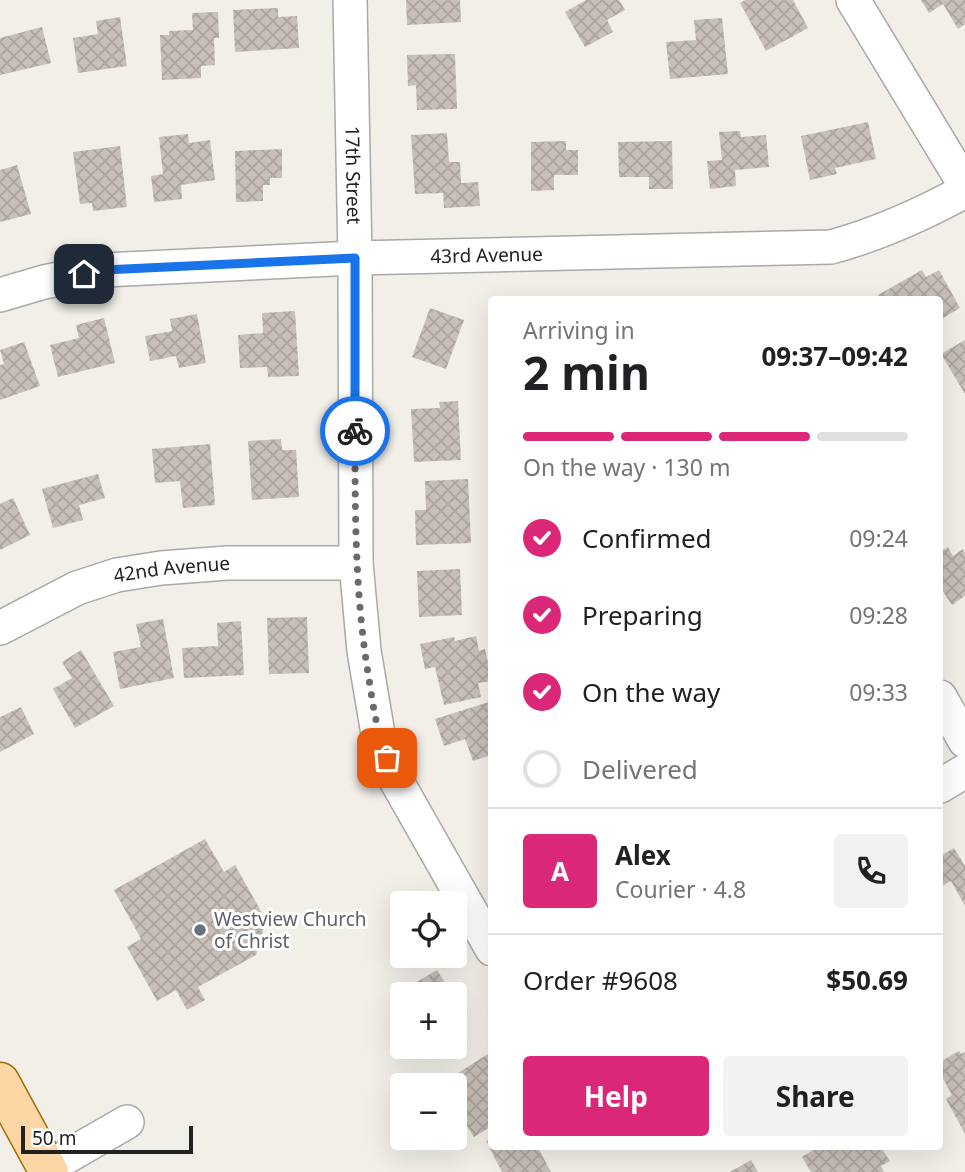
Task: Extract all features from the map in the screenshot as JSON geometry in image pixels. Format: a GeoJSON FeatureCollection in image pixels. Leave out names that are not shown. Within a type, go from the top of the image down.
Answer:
{"type":"FeatureCollection","features":[{"type":"Feature","properties":{"kind":"main road"},"geometry":{"type":"LineString","coordinates":[[0,1082],[48,1170]]}},
{"type":"Feature","properties":{"kind":"street","name":"17th Street"},"geometry":{"type":"LineString","coordinates":[[350,0],[355,258],[356,563],[364,651],[378,734],[397,782],[488,942]]}},
{"type":"Feature","properties":{"kind":"street"},"geometry":{"type":"LineString","coordinates":[[853,0],[965,186]]}},
{"type":"Feature","properties":{"kind":"street","name":"43rd Avenue"},"geometry":{"type":"LineString","coordinates":[[0,295],[44,282],[104,270],[355,258],[831,247],[894,227],[965,191]]}},
{"type":"Feature","properties":{"kind":"street","name":"42nd Avenue"},"geometry":{"type":"LineString","coordinates":[[0,628],[77,588],[117,575],[161,568],[227,563],[356,563]]}},
{"type":"Feature","properties":{"kind":"street"},"geometry":{"type":"LineString","coordinates":[[943,702],[965,741]]}},
{"type":"Feature","properties":{"kind":"street"},"geometry":{"type":"LineString","coordinates":[[943,784],[965,771]]}},
{"type":"Feature","properties":{"kind":"street"},"geometry":{"type":"LineString","coordinates":[[48,1170],[127,1122]]}},
{"type":"Feature","properties":{"kind":"building"},"geometry":{"type":"Polygon","coordinates":[[[406,0],[460,0],[461,22],[407,25],[406,0]]]}},
{"type":"Feature","properties":{"kind":"building"},"geometry":{"type":"Polygon","coordinates":[[[586,0],[619,0],[625,10],[607,20],[613,32],[585,47],[565,12],[586,0]]]}},
{"type":"Feature","properties":{"kind":"building"},"geometry":{"type":"Polygon","coordinates":[[[745,0],[793,0],[808,28],[766,51],[740,3],[745,0]]]}},
{"type":"Feature","properties":{"kind":"building"},"geometry":{"type":"Polygon","coordinates":[[[921,0],[965,0],[965,24],[958,29],[943,4],[929,13],[921,0]]]}},
{"type":"Feature","properties":{"kind":"building"},"geometry":{"type":"Polygon","coordinates":[[[278,8],[278,17],[297,16],[299,48],[235,52],[233,10],[278,8]]]}},
{"type":"Feature","properties":{"kind":"building"},"geometry":{"type":"Polygon","coordinates":[[[218,12],[219,38],[214,38],[215,65],[201,66],[201,78],[162,80],[160,35],[169,35],[169,31],[193,30],[192,13],[218,12]]]}},
{"type":"Feature","properties":{"kind":"building"},"geometry":{"type":"Polygon","coordinates":[[[120,17],[127,66],[78,73],[73,38],[98,34],[96,21],[120,17]]]}},
{"type":"Feature","properties":{"kind":"building"},"geometry":{"type":"Polygon","coordinates":[[[722,18],[728,74],[670,79],[666,42],[696,40],[694,20],[722,18]]]}},
{"type":"Feature","properties":{"kind":"building"},"geometry":{"type":"Polygon","coordinates":[[[42,27],[51,63],[0,75],[0,38],[42,27]]]}},
{"type":"Feature","properties":{"kind":"building"},"geometry":{"type":"Polygon","coordinates":[[[455,54],[457,109],[417,110],[416,85],[408,86],[407,55],[455,54]]]}},
{"type":"Feature","properties":{"kind":"building"},"geometry":{"type":"Polygon","coordinates":[[[868,122],[876,159],[835,168],[837,174],[810,180],[801,136],[868,122]]]}},
{"type":"Feature","properties":{"kind":"building"},"geometry":{"type":"Polygon","coordinates":[[[740,131],[741,137],[766,135],[769,167],[735,170],[736,186],[710,189],[707,161],[722,160],[719,132],[740,131]]]}},
{"type":"Feature","properties":{"kind":"building"},"geometry":{"type":"Polygon","coordinates":[[[447,133],[449,162],[460,162],[461,183],[478,182],[480,206],[444,208],[443,193],[415,194],[411,135],[447,133]]]}},
{"type":"Feature","properties":{"kind":"building"},"geometry":{"type":"Polygon","coordinates":[[[188,134],[189,143],[210,140],[215,180],[181,185],[182,199],[154,202],[151,176],[163,174],[159,137],[188,134]]]}},
{"type":"Feature","properties":{"kind":"building"},"geometry":{"type":"Polygon","coordinates":[[[566,141],[566,150],[578,150],[578,175],[554,175],[554,190],[531,191],[531,142],[566,141]]]}},
{"type":"Feature","properties":{"kind":"building"},"geometry":{"type":"Polygon","coordinates":[[[672,141],[673,189],[649,189],[649,177],[619,177],[618,142],[672,141]]]}},
{"type":"Feature","properties":{"kind":"building"},"geometry":{"type":"Polygon","coordinates":[[[120,146],[127,207],[93,211],[92,203],[80,204],[73,152],[120,146]]]}},
{"type":"Feature","properties":{"kind":"building"},"geometry":{"type":"Polygon","coordinates":[[[282,149],[282,178],[270,178],[270,185],[263,185],[263,201],[236,202],[235,151],[282,149]]]}},
{"type":"Feature","properties":{"kind":"building"},"geometry":{"type":"Polygon","coordinates":[[[17,165],[31,214],[0,222],[0,170],[17,165]]]}},
{"type":"Feature","properties":{"kind":"building"},"geometry":{"type":"Polygon","coordinates":[[[922,270],[926,277],[939,270],[960,308],[943,318],[943,296],[878,295],[922,270]]]}},
{"type":"Feature","properties":{"kind":"building"},"geometry":{"type":"Polygon","coordinates":[[[430,308],[464,320],[446,369],[412,357],[430,308]]]}},
{"type":"Feature","properties":{"kind":"building"},"geometry":{"type":"Polygon","coordinates":[[[295,311],[299,376],[268,377],[267,367],[240,368],[238,335],[263,333],[262,313],[295,311]]]}},
{"type":"Feature","properties":{"kind":"building"},"geometry":{"type":"Polygon","coordinates":[[[197,314],[206,363],[179,368],[176,356],[150,361],[145,336],[172,331],[170,319],[197,314]]]}},
{"type":"Feature","properties":{"kind":"building"},"geometry":{"type":"Polygon","coordinates":[[[104,318],[115,363],[58,377],[50,345],[79,338],[76,325],[104,318]]]}},
{"type":"Feature","properties":{"kind":"building"},"geometry":{"type":"Polygon","coordinates":[[[965,340],[965,394],[943,357],[943,353],[965,340]]]}},
{"type":"Feature","properties":{"kind":"building"},"geometry":{"type":"Polygon","coordinates":[[[24,342],[40,386],[0,400],[0,365],[4,364],[0,350],[24,342]]]}},
{"type":"Feature","properties":{"kind":"building"},"geometry":{"type":"Polygon","coordinates":[[[458,401],[461,460],[414,462],[411,409],[440,408],[439,402],[458,401]]]}},
{"type":"Feature","properties":{"kind":"building"},"geometry":{"type":"Polygon","coordinates":[[[281,439],[282,450],[296,450],[299,497],[252,500],[248,441],[281,439]]]}},
{"type":"Feature","properties":{"kind":"building"},"geometry":{"type":"Polygon","coordinates":[[[210,444],[215,505],[183,508],[180,481],[155,483],[152,449],[210,444]]]}},
{"type":"Feature","properties":{"kind":"building"},"geometry":{"type":"Polygon","coordinates":[[[98,474],[105,498],[79,505],[83,520],[53,528],[42,489],[98,474]]]}},
{"type":"Feature","properties":{"kind":"building"},"geometry":{"type":"Polygon","coordinates":[[[468,479],[471,543],[416,545],[415,510],[426,510],[425,481],[468,479]]]}},
{"type":"Feature","properties":{"kind":"building"},"geometry":{"type":"Polygon","coordinates":[[[13,498],[30,535],[0,550],[0,504],[13,498]]]}},
{"type":"Feature","properties":{"kind":"building"},"geometry":{"type":"Polygon","coordinates":[[[948,547],[953,556],[963,549],[965,553],[965,596],[952,605],[943,592],[943,550],[948,547]]]}},
{"type":"Feature","properties":{"kind":"building"},"geometry":{"type":"Polygon","coordinates":[[[460,569],[462,615],[419,617],[417,571],[460,569]]]}},
{"type":"Feature","properties":{"kind":"building"},"geometry":{"type":"Polygon","coordinates":[[[307,617],[309,673],[269,674],[267,618],[307,617]]]}},
{"type":"Feature","properties":{"kind":"building"},"geometry":{"type":"Polygon","coordinates":[[[163,619],[174,678],[120,689],[113,652],[141,647],[136,624],[163,619]]]}},
{"type":"Feature","properties":{"kind":"building"},"geometry":{"type":"Polygon","coordinates":[[[241,621],[244,675],[184,678],[182,648],[218,646],[217,623],[241,621]]]}},
{"type":"Feature","properties":{"kind":"building"},"geometry":{"type":"Polygon","coordinates":[[[476,636],[479,651],[485,649],[488,682],[478,683],[481,697],[444,705],[435,667],[425,669],[420,644],[454,637],[455,641],[476,636]]]}},
{"type":"Feature","properties":{"kind":"building"},"geometry":{"type":"Polygon","coordinates":[[[81,650],[114,706],[75,728],[53,689],[72,678],[62,662],[81,650]]]}},
{"type":"Feature","properties":{"kind":"building"},"geometry":{"type":"Polygon","coordinates":[[[488,702],[488,756],[473,761],[465,739],[444,746],[435,719],[488,702]]]}},
{"type":"Feature","properties":{"kind":"building"},"geometry":{"type":"Polygon","coordinates":[[[21,707],[34,734],[0,752],[0,717],[21,707]]]}},
{"type":"Feature","properties":{"kind":"building","name":"Westview Church of Christ"},"geometry":{"type":"Polygon","coordinates":[[[205,839],[224,872],[235,865],[266,920],[256,955],[198,987],[205,1000],[187,1010],[176,990],[157,1001],[127,947],[141,939],[114,890],[205,839]]]}},
{"type":"Feature","properties":{"kind":"building"},"geometry":{"type":"Polygon","coordinates":[[[954,848],[965,866],[965,906],[951,881],[943,885],[943,854],[954,848]]]}},
{"type":"Feature","properties":{"kind":"building"},"geometry":{"type":"Polygon","coordinates":[[[437,970],[444,982],[417,982],[437,970]]]}},
{"type":"Feature","properties":{"kind":"building"},"geometry":{"type":"Polygon","coordinates":[[[959,1051],[961,1054],[965,1052],[965,1134],[946,1099],[952,1095],[943,1078],[943,1060],[959,1051]]]}},
{"type":"Feature","properties":{"kind":"building"},"geometry":{"type":"Polygon","coordinates":[[[488,1054],[488,1128],[474,1137],[467,1126],[467,1073],[458,1073],[488,1054]]]}},
{"type":"Feature","properties":{"kind":"building"},"geometry":{"type":"Polygon","coordinates":[[[491,1150],[539,1150],[551,1172],[502,1172],[491,1150]]]}},
{"type":"Feature","properties":{"kind":"building"},"geometry":{"type":"Polygon","coordinates":[[[813,1150],[883,1150],[890,1161],[881,1166],[884,1172],[811,1172],[802,1157],[813,1150]]]}},
{"type":"Feature","properties":{"kind":"building"},"geometry":{"type":"Polygon","coordinates":[[[751,1160],[758,1172],[730,1172],[751,1160]]]}},
{"type":"Feature","properties":{"kind":"way so far"},"geometry":{"type":"LineString","coordinates":[[355,431],[356,563],[364,651],[378,734],[387,758]]}},
{"type":"Feature","properties":{"kind":"place","name":"Westview Church of Christ"},"geometry":{"type":"Point","coordinates":[200,930]}},
{"type":"Feature","properties":{"kind":"route"},"geometry":{"type":"LineString","coordinates":[[84,274],[104,270],[355,258],[355,431]]}}]}
